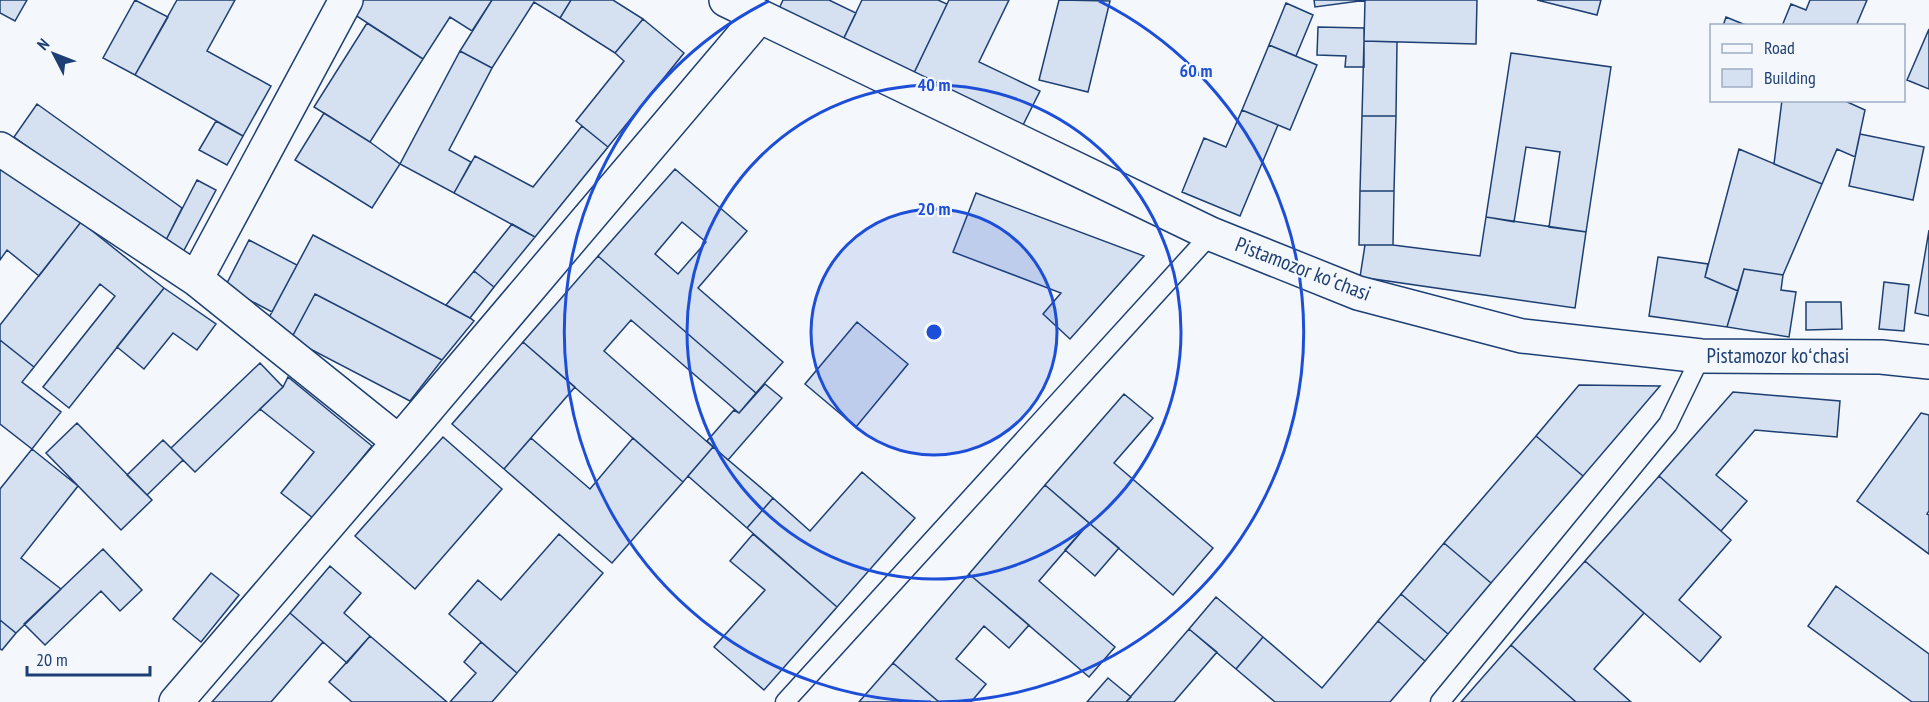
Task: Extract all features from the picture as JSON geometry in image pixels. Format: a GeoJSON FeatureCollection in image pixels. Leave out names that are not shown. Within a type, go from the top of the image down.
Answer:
{"type":"FeatureCollection","features":[{"type":"Feature","properties":{"kind":"street"},"geometry":{"type":"LineString","coordinates":[[196,279],[346,0]]}},
{"type":"Feature","properties":{"kind":"street","name":"Pistamozor koʻchasi"},"geometry":{"type":"LineString","coordinates":[[726,0],[1211,234],[1358,292],[1522,336],[1701,357],[1881,357],[1929,362]]}},
{"type":"Feature","properties":{"kind":"street"},"geometry":{"type":"LineString","coordinates":[[176,702],[759,17]]}},
{"type":"Feature","properties":{"kind":"street"},"geometry":{"type":"LineString","coordinates":[[0,149],[196,279],[399,442]]}},
{"type":"Feature","properties":{"kind":"lane"},"geometry":{"type":"LineString","coordinates":[[785,702],[1211,234]]}},
{"type":"Feature","properties":{"kind":"lane"},"geometry":{"type":"LineString","coordinates":[[1440,702],[1668,424],[1701,357]]}},
{"type":"Feature","properties":{"kind":"building"},"geometry":{"type":"Polygon","coordinates":[[[0,0],[27,0],[15,21],[0,13],[0,0]]]}},
{"type":"Feature","properties":{"kind":"building"},"geometry":{"type":"Polygon","coordinates":[[[135,0],[168,17],[135,75],[103,58],[135,0]]]}},
{"type":"Feature","properties":{"kind":"building"},"geometry":{"type":"Polygon","coordinates":[[[177,0],[235,0],[207,51],[271,86],[243,136],[135,75],[177,0]]]}},
{"type":"Feature","properties":{"kind":"building"},"geometry":{"type":"Polygon","coordinates":[[[360,0],[492,0],[472,31],[450,17],[423,59],[352,13],[360,0]]]}},
{"type":"Feature","properties":{"kind":"building"},"geometry":{"type":"Polygon","coordinates":[[[492,0],[571,0],[560,18],[534,2],[492,68],[460,51],[492,0]]]}},
{"type":"Feature","properties":{"kind":"building"},"geometry":{"type":"Polygon","coordinates":[[[571,0],[613,0],[643,19],[615,53],[560,18],[571,0]]]}},
{"type":"Feature","properties":{"kind":"building"},"geometry":{"type":"Polygon","coordinates":[[[783,0],[829,0],[856,13],[842,42],[778,11],[783,0]]]}},
{"type":"Feature","properties":{"kind":"building"},"geometry":{"type":"Polygon","coordinates":[[[862,0],[938,0],[947,4],[913,75],[842,42],[862,0]]]}},
{"type":"Feature","properties":{"kind":"building"},"geometry":{"type":"Polygon","coordinates":[[[949,0],[1009,0],[979,62],[1040,91],[1022,127],[913,75],[949,0]]]}},
{"type":"Feature","properties":{"kind":"building"},"geometry":{"type":"Polygon","coordinates":[[[1059,0],[1110,1],[1088,92],[1039,80],[1059,0]]]}},
{"type":"Feature","properties":{"kind":"building"},"geometry":{"type":"Polygon","coordinates":[[[1314,0],[1367,0],[1315,7],[1314,0]]]}},
{"type":"Feature","properties":{"kind":"building"},"geometry":{"type":"Polygon","coordinates":[[[1365,0],[1477,0],[1476,44],[1364,41],[1365,0]]]}},
{"type":"Feature","properties":{"kind":"building"},"geometry":{"type":"Polygon","coordinates":[[[1537,0],[1601,0],[1597,15],[1537,0]]]}},
{"type":"Feature","properties":{"kind":"building"},"geometry":{"type":"Polygon","coordinates":[[[1810,0],[1867,0],[1857,24],[1783,24],[1791,4],[1806,10],[1810,0]]]}},
{"type":"Feature","properties":{"kind":"building"},"geometry":{"type":"Polygon","coordinates":[[[1286,3],[1313,15],[1296,56],[1269,45],[1286,3]]]}},
{"type":"Feature","properties":{"kind":"building"},"geometry":{"type":"Polygon","coordinates":[[[1726,17],[1743,24],[1724,24],[1726,17]]]}},
{"type":"Feature","properties":{"kind":"building"},"geometry":{"type":"Polygon","coordinates":[[[643,19],[684,53],[608,147],[576,121],[624,61],[615,53],[643,19]]]}},
{"type":"Feature","properties":{"kind":"building"},"geometry":{"type":"Polygon","coordinates":[[[367,23],[423,59],[370,142],[314,107],[367,23]]]}},
{"type":"Feature","properties":{"kind":"building"},"geometry":{"type":"Polygon","coordinates":[[[1318,27],[1364,28],[1364,67],[1345,67],[1346,56],[1317,55],[1318,27]]]}},
{"type":"Feature","properties":{"kind":"building"},"geometry":{"type":"Polygon","coordinates":[[[1929,29],[1929,89],[1907,80],[1929,29]]]}},
{"type":"Feature","properties":{"kind":"building"},"geometry":{"type":"Polygon","coordinates":[[[1364,41],[1397,42],[1396,116],[1362,116],[1364,41]]]}},
{"type":"Feature","properties":{"kind":"building"},"geometry":{"type":"Polygon","coordinates":[[[1269,45],[1317,65],[1290,130],[1242,110],[1269,45]]]}},
{"type":"Feature","properties":{"kind":"building"},"geometry":{"type":"Polygon","coordinates":[[[460,51],[492,68],[449,150],[471,162],[454,193],[400,164],[460,51]]]}},
{"type":"Feature","properties":{"kind":"building"},"geometry":{"type":"Polygon","coordinates":[[[1511,53],[1611,67],[1586,232],[1549,227],[1560,152],[1526,147],[1514,222],[1486,217],[1511,53]]]}},
{"type":"Feature","properties":{"kind":"building"},"geometry":{"type":"Polygon","coordinates":[[[1782,102],[1847,102],[1865,110],[1855,157],[1837,149],[1822,184],[1774,164],[1782,102]]]}},
{"type":"Feature","properties":{"kind":"building"},"geometry":{"type":"Polygon","coordinates":[[[37,104],[182,208],[164,244],[14,137],[37,104]]]}},
{"type":"Feature","properties":{"kind":"building"},"geometry":{"type":"Polygon","coordinates":[[[1242,110],[1278,125],[1240,216],[1182,192],[1204,138],[1226,147],[1242,110]]]}},
{"type":"Feature","properties":{"kind":"building"},"geometry":{"type":"Polygon","coordinates":[[[324,113],[400,164],[372,208],[295,160],[324,113]]]}},
{"type":"Feature","properties":{"kind":"building"},"geometry":{"type":"Polygon","coordinates":[[[1362,116],[1396,116],[1394,191],[1360,191],[1362,116]]]}},
{"type":"Feature","properties":{"kind":"building"},"geometry":{"type":"Polygon","coordinates":[[[216,121],[243,136],[227,165],[199,150],[216,121]]]}},
{"type":"Feature","properties":{"kind":"building"},"geometry":{"type":"Polygon","coordinates":[[[582,126],[608,147],[535,237],[454,193],[475,156],[533,187],[582,126]]]}},
{"type":"Feature","properties":{"kind":"building"},"geometry":{"type":"Polygon","coordinates":[[[1860,134],[1924,147],[1913,200],[1849,186],[1860,134]]]}},
{"type":"Feature","properties":{"kind":"building"},"geometry":{"type":"Polygon","coordinates":[[[1739,149],[1822,184],[1783,275],[1744,269],[1738,291],[1705,277],[1739,149]]]}},
{"type":"Feature","properties":{"kind":"building"},"geometry":{"type":"Polygon","coordinates":[[[6,163],[81,222],[39,276],[7,250],[0,260],[0,171],[6,163]]]}},
{"type":"Feature","properties":{"kind":"building"},"geometry":{"type":"Polygon","coordinates":[[[675,169],[747,231],[698,288],[783,362],[756,393],[598,256],[675,169]],[[682,222],[655,254],[678,274],[706,242],[682,222]]]}},
{"type":"Feature","properties":{"kind":"building"},"geometry":{"type":"Polygon","coordinates":[[[197,180],[216,190],[182,254],[164,244],[197,180]]]}},
{"type":"Feature","properties":{"kind":"building"},"geometry":{"type":"Polygon","coordinates":[[[1360,191],[1394,191],[1393,245],[1359,245],[1360,191]]]}},
{"type":"Feature","properties":{"kind":"building"},"geometry":{"type":"Polygon","coordinates":[[[976,193],[1144,256],[1070,339],[1043,314],[1061,293],[953,252],[976,193]]]}},
{"type":"Feature","properties":{"kind":"building"},"geometry":{"type":"Polygon","coordinates":[[[1486,217],[1586,232],[1575,308],[1360,277],[1365,245],[1393,245],[1480,256],[1486,217]]]}},
{"type":"Feature","properties":{"kind":"building"},"geometry":{"type":"Polygon","coordinates":[[[81,222],[164,288],[69,408],[43,387],[115,296],[100,284],[34,367],[0,340],[0,325],[81,222]]]}},
{"type":"Feature","properties":{"kind":"building"},"geometry":{"type":"Polygon","coordinates":[[[512,224],[535,237],[494,287],[474,271],[512,224]]]}},
{"type":"Feature","properties":{"kind":"building"},"geometry":{"type":"Polygon","coordinates":[[[1929,230],[1929,316],[1915,313],[1929,230]]]}},
{"type":"Feature","properties":{"kind":"building"},"geometry":{"type":"Polygon","coordinates":[[[313,235],[474,321],[442,360],[315,294],[291,339],[265,325],[313,235]]]}},
{"type":"Feature","properties":{"kind":"building"},"geometry":{"type":"Polygon","coordinates":[[[249,240],[297,265],[272,312],[225,287],[249,240]]]}},
{"type":"Feature","properties":{"kind":"building"},"geometry":{"type":"Polygon","coordinates":[[[598,256],[756,393],[739,413],[631,320],[604,351],[713,447],[683,482],[523,342],[598,256]]]}},
{"type":"Feature","properties":{"kind":"building"},"geometry":{"type":"Polygon","coordinates":[[[1658,257],[1708,264],[1705,277],[1738,291],[1727,327],[1649,316],[1658,257]]]}},
{"type":"Feature","properties":{"kind":"building"},"geometry":{"type":"Polygon","coordinates":[[[1744,269],[1783,275],[1781,290],[1796,292],[1789,337],[1727,327],[1744,269]]]}},
{"type":"Feature","properties":{"kind":"building"},"geometry":{"type":"Polygon","coordinates":[[[474,271],[494,287],[470,318],[446,305],[474,271]]]}},
{"type":"Feature","properties":{"kind":"building"},"geometry":{"type":"Polygon","coordinates":[[[1884,282],[1909,285],[1904,331],[1879,329],[1884,282]]]}},
{"type":"Feature","properties":{"kind":"building"},"geometry":{"type":"Polygon","coordinates":[[[164,288],[216,324],[197,350],[173,333],[144,369],[117,347],[164,288]]]}},
{"type":"Feature","properties":{"kind":"building"},"geometry":{"type":"Polygon","coordinates":[[[315,294],[442,360],[410,401],[291,339],[315,294]]]}},
{"type":"Feature","properties":{"kind":"building"},"geometry":{"type":"Polygon","coordinates":[[[1806,302],[1841,302],[1842,329],[1806,330],[1806,302]]]}},
{"type":"Feature","properties":{"kind":"building"},"geometry":{"type":"Polygon","coordinates":[[[857,322],[908,364],[856,427],[805,384],[857,322]]]}},
{"type":"Feature","properties":{"kind":"building"},"geometry":{"type":"Polygon","coordinates":[[[0,340],[34,367],[22,382],[61,412],[32,449],[0,424],[0,340]]]}},
{"type":"Feature","properties":{"kind":"building"},"geometry":{"type":"Polygon","coordinates":[[[523,342],[575,387],[504,469],[452,424],[523,342]]]}},
{"type":"Feature","properties":{"kind":"building"},"geometry":{"type":"Polygon","coordinates":[[[260,363],[283,387],[195,472],[171,448],[260,363]]]}},
{"type":"Feature","properties":{"kind":"building"},"geometry":{"type":"Polygon","coordinates":[[[288,377],[372,446],[313,518],[281,493],[314,452],[260,409],[283,387],[288,377]]]}},
{"type":"Feature","properties":{"kind":"building"},"geometry":{"type":"Polygon","coordinates":[[[765,384],[782,398],[728,460],[707,441],[734,410],[739,413],[765,384]]]}},
{"type":"Feature","properties":{"kind":"building"},"geometry":{"type":"Polygon","coordinates":[[[1579,385],[1660,386],[1583,476],[1536,436],[1579,385]]]}},
{"type":"Feature","properties":{"kind":"building"},"geometry":{"type":"Polygon","coordinates":[[[1733,392],[1840,401],[1837,437],[1755,430],[1716,475],[1747,501],[1721,531],[1659,476],[1733,392]]]}},
{"type":"Feature","properties":{"kind":"building"},"geometry":{"type":"Polygon","coordinates":[[[1124,394],[1153,418],[1114,463],[1213,548],[1173,595],[1045,485],[1124,394]]]}},
{"type":"Feature","properties":{"kind":"building"},"geometry":{"type":"Polygon","coordinates":[[[1921,413],[1929,415],[1929,511],[1927,514],[1929,515],[1929,554],[1857,501],[1921,413]]]}},
{"type":"Feature","properties":{"kind":"building"},"geometry":{"type":"Polygon","coordinates":[[[77,423],[152,500],[121,530],[46,453],[77,423]]]}},
{"type":"Feature","properties":{"kind":"building"},"geometry":{"type":"Polygon","coordinates":[[[1536,436],[1583,476],[1491,583],[1444,543],[1536,436]]]}},
{"type":"Feature","properties":{"kind":"building"},"geometry":{"type":"Polygon","coordinates":[[[443,437],[502,489],[415,589],[355,536],[443,437]]]}},
{"type":"Feature","properties":{"kind":"building"},"geometry":{"type":"Polygon","coordinates":[[[531,438],[590,489],[633,438],[683,482],[612,563],[504,469],[531,438]]]}},
{"type":"Feature","properties":{"kind":"building"},"geometry":{"type":"Polygon","coordinates":[[[163,440],[183,460],[147,495],[127,475],[163,440]]]}},
{"type":"Feature","properties":{"kind":"building"},"geometry":{"type":"Polygon","coordinates":[[[713,447],[773,498],[747,528],[688,476],[713,447]]]}},
{"type":"Feature","properties":{"kind":"building"},"geometry":{"type":"Polygon","coordinates":[[[32,449],[78,486],[21,558],[61,589],[16,633],[0,620],[0,489],[32,449]]]}},
{"type":"Feature","properties":{"kind":"building"},"geometry":{"type":"Polygon","coordinates":[[[862,472],[915,518],[837,607],[747,528],[773,498],[810,531],[862,472]]]}},
{"type":"Feature","properties":{"kind":"building"},"geometry":{"type":"Polygon","coordinates":[[[1659,476],[1731,540],[1679,600],[1721,637],[1700,662],[1585,561],[1659,476]]]}},
{"type":"Feature","properties":{"kind":"building"},"geometry":{"type":"Polygon","coordinates":[[[1045,485],[1089,523],[1039,581],[1115,647],[1089,677],[969,574],[1045,485]]]}},
{"type":"Feature","properties":{"kind":"building"},"geometry":{"type":"Polygon","coordinates":[[[1089,523],[1119,548],[1095,576],[1065,550],[1089,523]]]}},
{"type":"Feature","properties":{"kind":"building"},"geometry":{"type":"Polygon","coordinates":[[[559,534],[603,573],[517,673],[449,614],[478,580],[501,600],[559,534]]]}},
{"type":"Feature","properties":{"kind":"building"},"geometry":{"type":"Polygon","coordinates":[[[753,534],[837,607],[764,690],[714,647],[765,590],[730,561],[753,534]]]}},
{"type":"Feature","properties":{"kind":"building"},"geometry":{"type":"Polygon","coordinates":[[[1444,543],[1491,583],[1448,634],[1401,594],[1444,543]]]}},
{"type":"Feature","properties":{"kind":"building"},"geometry":{"type":"Polygon","coordinates":[[[103,549],[142,590],[120,611],[101,591],[45,645],[24,624],[103,549]]]}},
{"type":"Feature","properties":{"kind":"building"},"geometry":{"type":"Polygon","coordinates":[[[1585,561],[1644,613],[1594,669],[1631,702],[1576,702],[1511,645],[1585,561]]]}},
{"type":"Feature","properties":{"kind":"building"},"geometry":{"type":"Polygon","coordinates":[[[330,566],[361,593],[344,613],[370,636],[347,663],[290,613],[330,566]]]}},
{"type":"Feature","properties":{"kind":"building"},"geometry":{"type":"Polygon","coordinates":[[[211,573],[239,595],[201,642],[173,619],[211,573]]]}},
{"type":"Feature","properties":{"kind":"building"},"geometry":{"type":"Polygon","coordinates":[[[969,574],[1029,625],[1009,648],[984,626],[956,659],[986,684],[971,702],[939,702],[893,663],[969,574]]]}},
{"type":"Feature","properties":{"kind":"building"},"geometry":{"type":"Polygon","coordinates":[[[1836,586],[1929,654],[1929,702],[1912,702],[1808,626],[1836,586]]]}},
{"type":"Feature","properties":{"kind":"building"},"geometry":{"type":"Polygon","coordinates":[[[1401,594],[1448,634],[1425,661],[1378,621],[1401,594]]]}},
{"type":"Feature","properties":{"kind":"building"},"geometry":{"type":"Polygon","coordinates":[[[1216,597],[1263,637],[1236,669],[1189,629],[1216,597]]]}},
{"type":"Feature","properties":{"kind":"building"},"geometry":{"type":"Polygon","coordinates":[[[290,613],[323,642],[271,702],[212,702],[290,613]]]}},
{"type":"Feature","properties":{"kind":"building"},"geometry":{"type":"Polygon","coordinates":[[[0,620],[16,633],[2,650],[0,649],[0,620]]]}},
{"type":"Feature","properties":{"kind":"building"},"geometry":{"type":"Polygon","coordinates":[[[1378,621],[1425,661],[1390,702],[1275,702],[1236,669],[1263,637],[1322,688],[1378,621]]]}},
{"type":"Feature","properties":{"kind":"building"},"geometry":{"type":"Polygon","coordinates":[[[1189,629],[1217,652],[1174,702],[1126,702],[1189,629]]]}},
{"type":"Feature","properties":{"kind":"building"},"geometry":{"type":"Polygon","coordinates":[[[370,636],[447,702],[352,702],[329,682],[370,636]]]}},
{"type":"Feature","properties":{"kind":"building"},"geometry":{"type":"Polygon","coordinates":[[[481,642],[517,673],[492,702],[450,702],[476,673],[464,662],[481,642]]]}},
{"type":"Feature","properties":{"kind":"building"},"geometry":{"type":"Polygon","coordinates":[[[1511,645],[1576,702],[1461,702],[1511,645]]]}},
{"type":"Feature","properties":{"kind":"building"},"geometry":{"type":"Polygon","coordinates":[[[893,663],[939,702],[859,702],[893,663]]]}},
{"type":"Feature","properties":{"kind":"building"},"geometry":{"type":"Polygon","coordinates":[[[1108,678],[1131,697],[1126,702],[1087,702],[1108,678]]]}}]}
